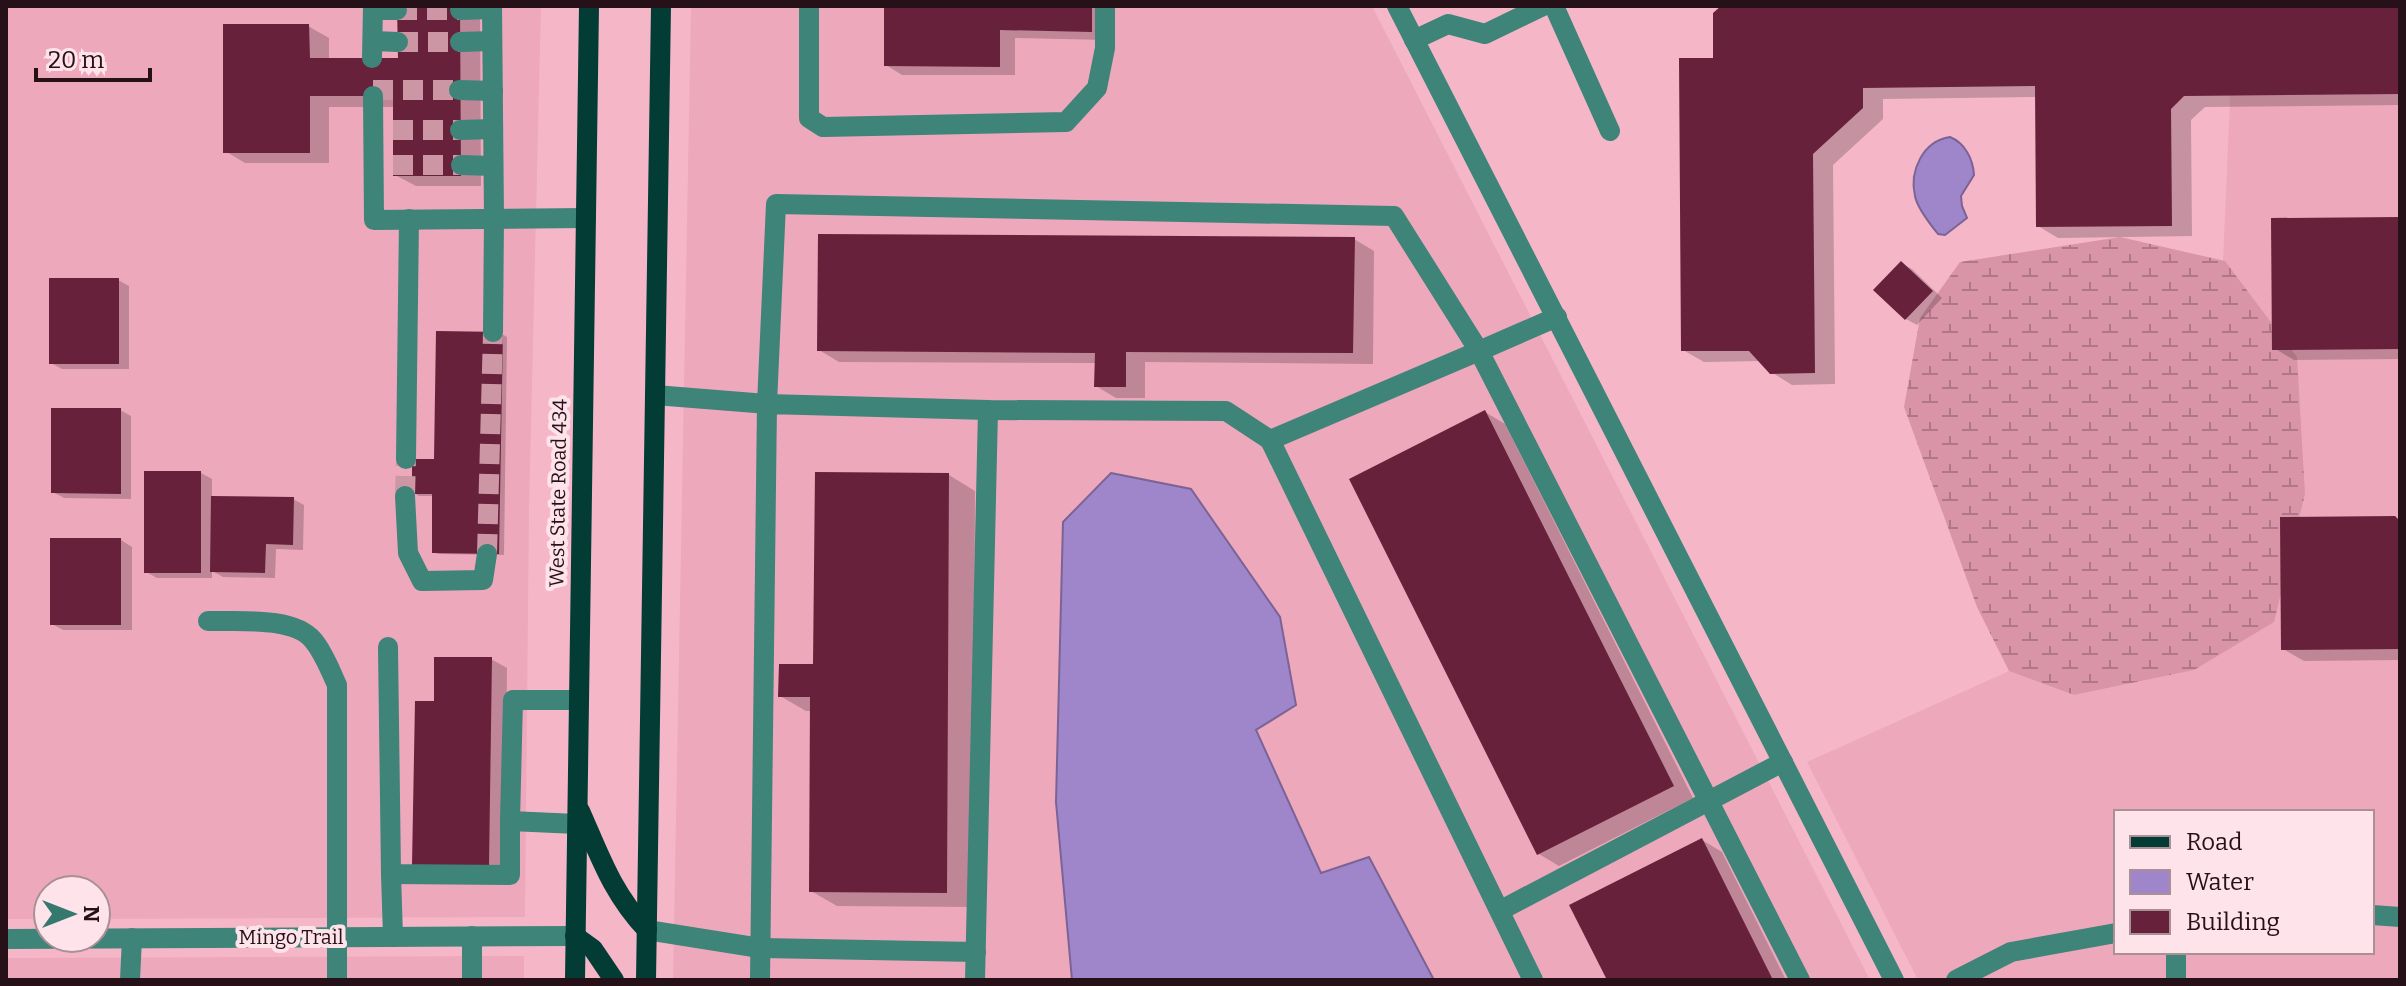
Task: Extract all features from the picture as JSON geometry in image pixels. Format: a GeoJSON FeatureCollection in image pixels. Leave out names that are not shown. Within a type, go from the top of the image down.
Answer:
{"type":"FeatureCollection","features":[{"type":"Feature","properties":{"kind":"main road","name":"West State Road 434"},"geometry":{"type":"LineString","coordinates":[[575,980],[589,6]]}},
{"type":"Feature","properties":{"kind":"main road"},"geometry":{"type":"LineString","coordinates":[[646,980],[661,6]]}},
{"type":"Feature","properties":{"kind":"main road"},"geometry":{"type":"LineString","coordinates":[[577,814],[612,884],[628,910],[647,930]]}},
{"type":"Feature","properties":{"kind":"main road"},"geometry":{"type":"LineString","coordinates":[[575,936],[593,949],[614,980]]}},
{"type":"Feature","properties":{"kind":"street"},"geometry":{"type":"LineString","coordinates":[[809,6],[809,118],[823,127],[1066,122],[1097,88],[1105,48],[1105,6]]}},
{"type":"Feature","properties":{"kind":"street"},"geometry":{"type":"LineString","coordinates":[[1397,6],[1894,980]]}},
{"type":"Feature","properties":{"kind":"street"},"geometry":{"type":"LineString","coordinates":[[1414,40],[1450,15],[1485,34],[1543,6]]}},
{"type":"Feature","properties":{"kind":"street"},"geometry":{"type":"LineString","coordinates":[[1554,6],[1610,131]]}},
{"type":"Feature","properties":{"kind":"street"},"geometry":{"type":"LineString","coordinates":[[460,10],[492,7],[493,332]]}},
{"type":"Feature","properties":{"kind":"street"},"geometry":{"type":"LineString","coordinates":[[397,10],[373,8],[372,49],[398,42]]}},
{"type":"Feature","properties":{"kind":"street"},"geometry":{"type":"LineString","coordinates":[[460,42],[492,41]]}},
{"type":"Feature","properties":{"kind":"street"},"geometry":{"type":"LineString","coordinates":[[459,90],[493,91]]}},
{"type":"Feature","properties":{"kind":"street"},"geometry":{"type":"LineString","coordinates":[[373,96],[383,130],[383,165],[374,220],[586,218]]}},
{"type":"Feature","properties":{"kind":"street"},"geometry":{"type":"LineString","coordinates":[[460,130],[493,129]]}},
{"type":"Feature","properties":{"kind":"street"},"geometry":{"type":"LineString","coordinates":[[461,165],[493,166]]}},
{"type":"Feature","properties":{"kind":"street"},"geometry":{"type":"LineString","coordinates":[[760,980],[767,404],[776,204],[1394,216],[1479,351],[1800,980]]}},
{"type":"Feature","properties":{"kind":"street"},"geometry":{"type":"LineString","coordinates":[[406,459],[409,219]]}},
{"type":"Feature","properties":{"kind":"street"},"geometry":{"type":"LineString","coordinates":[[1270,440],[1557,317]]}},
{"type":"Feature","properties":{"kind":"street"},"geometry":{"type":"LineString","coordinates":[[655,395],[767,404],[988,410],[1226,411],[1270,440],[1533,980]]}},
{"type":"Feature","properties":{"kind":"street"},"geometry":{"type":"LineString","coordinates":[[975,980],[988,410]]}},
{"type":"Feature","properties":{"kind":"street"},"geometry":{"type":"LineString","coordinates":[[405,496],[408,553],[422,581],[483,580],[487,554]]}},
{"type":"Feature","properties":{"kind":"street"},"geometry":{"type":"LineString","coordinates":[[208,621],[288,624],[311,637],[337,685],[337,980]]}},
{"type":"Feature","properties":{"kind":"street"},"geometry":{"type":"LineString","coordinates":[[388,647],[393,937]]}},
{"type":"Feature","properties":{"kind":"street"},"geometry":{"type":"LineString","coordinates":[[391,874],[510,875],[513,700],[579,700]]}},
{"type":"Feature","properties":{"kind":"street"},"geometry":{"type":"LineString","coordinates":[[1501,910],[1783,762]]}},
{"type":"Feature","properties":{"kind":"street"},"geometry":{"type":"LineString","coordinates":[[510,821],[577,814]]}},
{"type":"Feature","properties":{"kind":"street"},"geometry":{"type":"LineString","coordinates":[[2374,915],[2400,917]]}},
{"type":"Feature","properties":{"kind":"street"},"geometry":{"type":"LineString","coordinates":[[647,930],[760,948],[976,952]]}},
{"type":"Feature","properties":{"kind":"street"},"geometry":{"type":"LineString","coordinates":[[1956,980],[2011,952],[2114,933]]}},
{"type":"Feature","properties":{"kind":"street"},"geometry":{"type":"LineString","coordinates":[[472,936],[472,980]]}},
{"type":"Feature","properties":{"kind":"street","name":"Mingo Trail"},"geometry":{"type":"LineString","coordinates":[[6,939],[575,936]]}},
{"type":"Feature","properties":{"kind":"street"},"geometry":{"type":"LineString","coordinates":[[130,980],[132,938]]}},
{"type":"Feature","properties":{"kind":"street"},"geometry":{"type":"LineString","coordinates":[[2176,954],[2176,980]]}},
{"type":"Feature","properties":{"kind":"shaded area"},"geometry":{"type":"Polygon","coordinates":[[[6,6],[541,6],[529,512],[525,917],[112,919],[112,874],[32,874],[32,919],[6,919],[6,6]]]}},
{"type":"Feature","properties":{"kind":"shaded area"},"geometry":{"type":"Polygon","coordinates":[[[691,6],[1372,6],[1870,980],[1434,980],[1369,857],[1321,874],[1256,729],[1296,705],[1063,522],[1056,802],[1072,980],[673,980],[691,6]]]}},
{"type":"Feature","properties":{"kind":"shaded area"},"geometry":{"type":"Polygon","coordinates":[[[2234,6],[2400,6],[2400,980],[1918,980],[1807,762],[2009,671],[2074,695],[2194,670],[2297,365],[2297,357],[2223,261],[2234,6]]]}},
{"type":"Feature","properties":{"kind":"shaded area"},"geometry":{"type":"Polygon","coordinates":[[[524,956],[524,980],[6,980],[6,958],[524,956]]]}},
{"type":"Feature","properties":{"kind":"green space"},"geometry":{"type":"Polygon","coordinates":[[[2120,237],[2225,261],[2297,357],[2305,494],[2274,622],[2194,670],[2074,695],[2009,671],[1977,607],[1904,407],[1920,318],[1960,262],[2120,237]]]}},
{"type":"Feature","properties":{"kind":"water"},"geometry":{"type":"Polygon","coordinates":[[[1950,137],[1967,152],[1974,175],[1961,196],[1967,218],[1945,235],[1938,234],[1918,206],[1914,177],[1925,151],[1932,144],[1950,137]]]}},
{"type":"Feature","properties":{"kind":"water"},"geometry":{"type":"Polygon","coordinates":[[[1111,473],[1191,489],[1280,617],[1296,705],[1256,730],[1321,873],[1369,857],[1434,980],[1072,980],[1056,802],[1063,522],[1111,473]]]}},
{"type":"Feature","properties":{"kind":"building"},"geometry":{"type":"Polygon","coordinates":[[[397,6],[460,6],[461,176],[393,176],[393,96],[310,96],[310,153],[223,153],[223,24],[309,24],[310,58],[398,58],[397,6]]]}},
{"type":"Feature","properties":{"kind":"building"},"geometry":{"type":"Polygon","coordinates":[[[884,6],[1092,6],[1092,32],[1000,30],[1000,67],[884,66],[884,6]]]}},
{"type":"Feature","properties":{"kind":"building"},"geometry":{"type":"Polygon","coordinates":[[[1721,6],[2400,6],[2400,94],[2184,96],[2171,109],[2172,226],[2036,227],[2035,86],[1863,88],[1863,108],[1813,154],[1815,373],[1770,374],[1749,351],[1681,351],[1679,58],[1713,58],[1713,13],[1721,6]]]}},
{"type":"Feature","properties":{"kind":"building"},"geometry":{"type":"Polygon","coordinates":[[[2400,217],[2400,349],[2272,350],[2271,218],[2400,217]]]}},
{"type":"Feature","properties":{"kind":"building"},"geometry":{"type":"Polygon","coordinates":[[[818,234],[1355,237],[1353,353],[1126,352],[1126,387],[1094,387],[1095,353],[817,351],[818,234]]]}},
{"type":"Feature","properties":{"kind":"building"},"geometry":{"type":"Polygon","coordinates":[[[1901,261],[1933,291],[1905,320],[1873,290],[1901,261]]]}},
{"type":"Feature","properties":{"kind":"building"},"geometry":{"type":"Polygon","coordinates":[[[49,278],[119,278],[119,364],[49,364],[49,278]]]}},
{"type":"Feature","properties":{"kind":"building"},"geometry":{"type":"Polygon","coordinates":[[[436,331],[503,332],[499,554],[432,553],[432,494],[412,494],[412,459],[434,459],[436,331]]]}},
{"type":"Feature","properties":{"kind":"building"},"geometry":{"type":"Polygon","coordinates":[[[51,408],[121,408],[121,494],[51,493],[51,408]]]}},
{"type":"Feature","properties":{"kind":"building"},"geometry":{"type":"Polygon","coordinates":[[[1485,410],[1674,786],[1537,855],[1349,479],[1485,410]]]}},
{"type":"Feature","properties":{"kind":"building"},"geometry":{"type":"Polygon","coordinates":[[[144,471],[201,471],[201,573],[144,573],[144,471]]]}},
{"type":"Feature","properties":{"kind":"building"},"geometry":{"type":"Polygon","coordinates":[[[815,472],[949,473],[947,893],[809,892],[810,697],[778,697],[779,664],[813,664],[815,472]]]}},
{"type":"Feature","properties":{"kind":"building"},"geometry":{"type":"Polygon","coordinates":[[[211,496],[294,497],[293,545],[266,544],[265,573],[210,572],[211,496]]]}},
{"type":"Feature","properties":{"kind":"building"},"geometry":{"type":"Polygon","coordinates":[[[2395,516],[2400,521],[2400,649],[2281,650],[2280,517],[2395,516]]]}},
{"type":"Feature","properties":{"kind":"building"},"geometry":{"type":"Polygon","coordinates":[[[50,538],[121,538],[121,625],[50,625],[50,538]]]}},
{"type":"Feature","properties":{"kind":"building"},"geometry":{"type":"Polygon","coordinates":[[[434,657],[492,657],[489,866],[412,865],[415,701],[434,701],[434,657]]]}},
{"type":"Feature","properties":{"kind":"building"},"geometry":{"type":"Polygon","coordinates":[[[1702,838],[1773,980],[1607,980],[1569,905],[1702,838]]]}},
{"type":"Feature","properties":{"kind":"tunnel"},"geometry":{"type":"LineString","coordinates":[[397,10],[460,10]]}},
{"type":"Feature","properties":{"kind":"tunnel"},"geometry":{"type":"LineString","coordinates":[[398,42],[460,42]]}},
{"type":"Feature","properties":{"kind":"tunnel"},"geometry":{"type":"LineString","coordinates":[[373,90],[459,90]]}},
{"type":"Feature","properties":{"kind":"tunnel"},"geometry":{"type":"LineString","coordinates":[[393,130],[460,130]]}},
{"type":"Feature","properties":{"kind":"tunnel"},"geometry":{"type":"LineString","coordinates":[[393,165],[461,165]]}},
{"type":"Feature","properties":{"kind":"tunnel"},"geometry":{"type":"LineString","coordinates":[[487,554],[493,332]]}},
{"type":"Feature","properties":{"kind":"tunnel"},"geometry":{"type":"LineString","coordinates":[[405,496],[406,459]]}}]}
